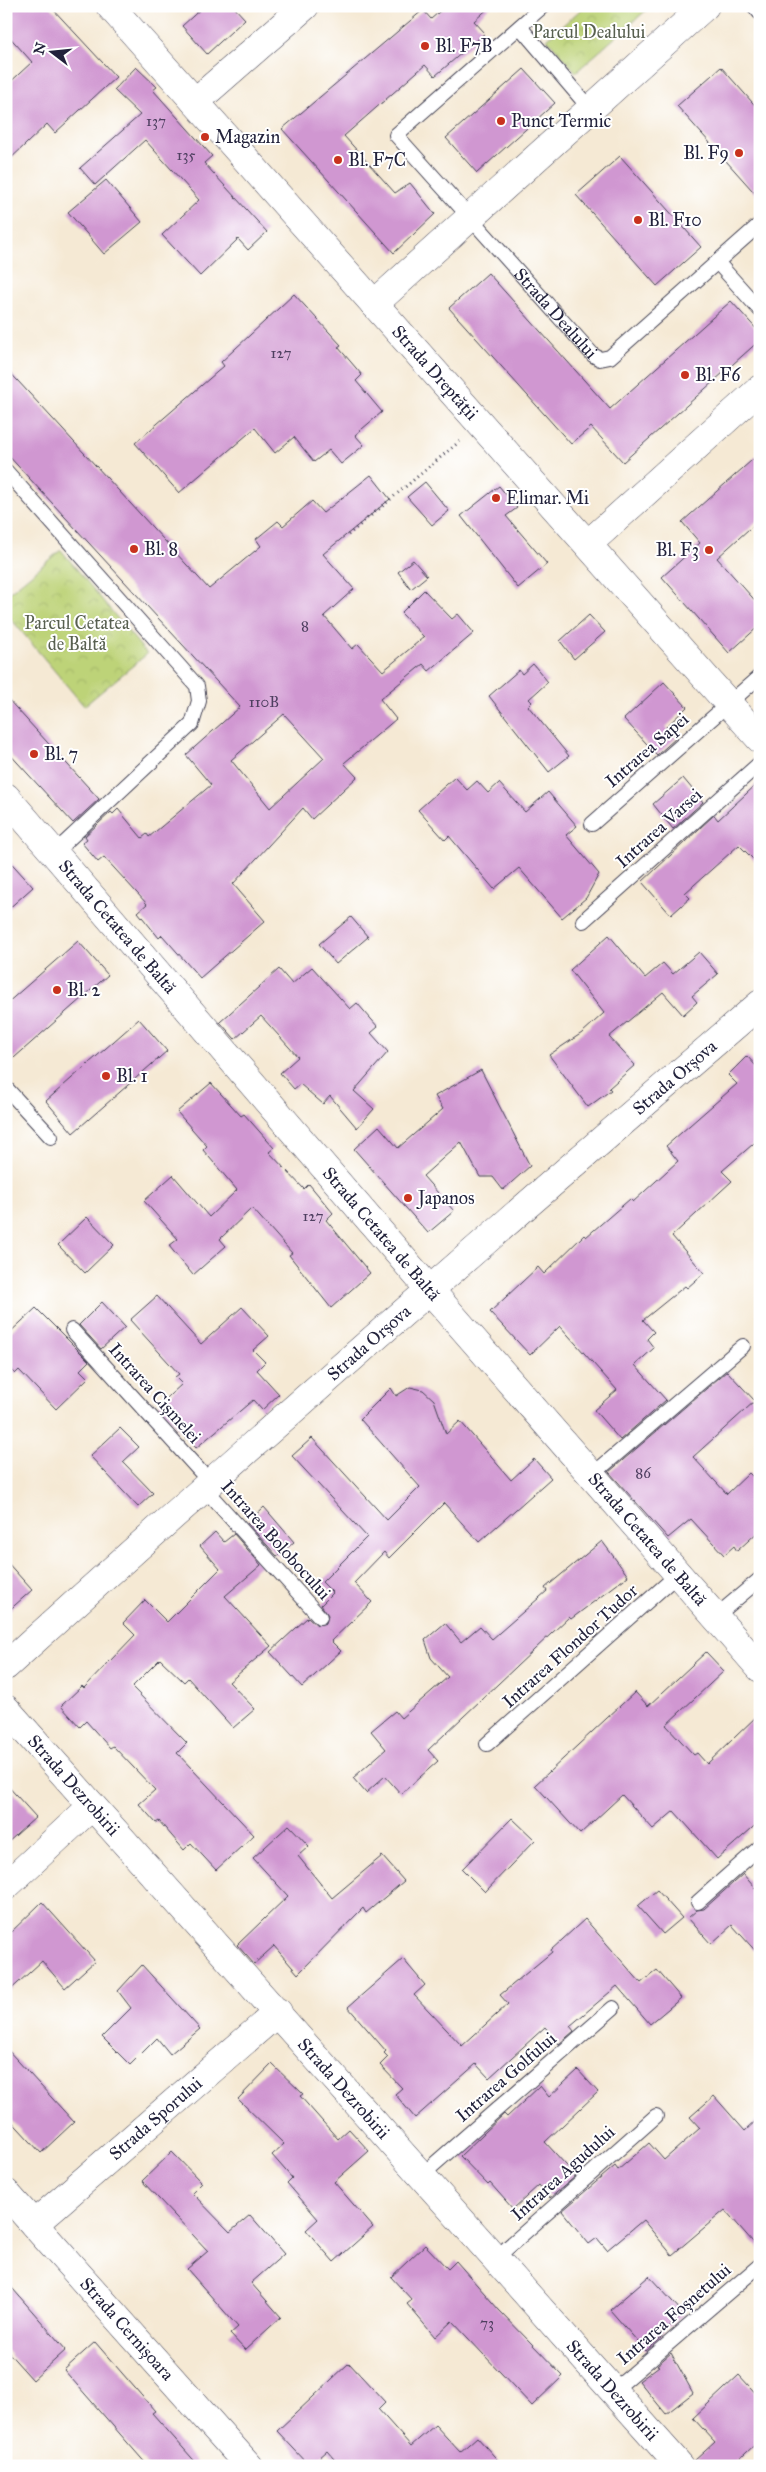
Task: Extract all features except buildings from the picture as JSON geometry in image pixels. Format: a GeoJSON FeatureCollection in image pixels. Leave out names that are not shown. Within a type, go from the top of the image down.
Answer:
{"type":"FeatureCollection","features":[{"type":"Feature","properties":{"kind":"street","name":"Strada Dreptății"},"geometry":{"type":"LineString","coordinates":[[110,6],[760,739]]}},
{"type":"Feature","properties":{"kind":"street"},"geometry":{"type":"LineString","coordinates":[[195,102],[305,6]]}},
{"type":"Feature","properties":{"kind":"street"},"geometry":{"type":"LineString","coordinates":[[374,304],[705,6]]}},
{"type":"Feature","properties":{"kind":"street"},"geometry":{"type":"LineString","coordinates":[[588,544],[760,389]]}},
{"type":"Feature","properties":{"kind":"street","name":"Strada Cetatea de Baltă"},"geometry":{"type":"LineString","coordinates":[[6,797],[591,1476],[760,1668]]}},
{"type":"Feature","properties":{"kind":"street","name":"Strada Orșova"},"geometry":{"type":"LineString","coordinates":[[6,1666],[206,1484],[429,1288],[760,1004]]}},
{"type":"Feature","properties":{"kind":"street","name":"Strada Dezrobirii"},"geometry":{"type":"LineString","coordinates":[[6,1709],[423,2174],[680,2466]]}},
{"type":"Feature","properties":{"kind":"street"},"geometry":{"type":"LineString","coordinates":[[6,1886],[92,1806]]}},
{"type":"Feature","properties":{"kind":"street","name":"Strada Sporului"},"geometry":{"type":"LineString","coordinates":[[34,2224],[278,2012]]}},
{"type":"Feature","properties":{"kind":"street","name":"Strada Cernișoara"},"geometry":{"type":"LineString","coordinates":[[6,2193],[249,2466]]}},
{"type":"Feature","properties":{"kind":"lane"},"geometry":{"type":"LineString","coordinates":[[470,219],[396,135],[543,6]]}},
{"type":"Feature","properties":{"kind":"lane"},"geometry":{"type":"LineString","coordinates":[[754,6],[760,13]]}},
{"type":"Feature","properties":{"kind":"lane"},"geometry":{"type":"LineString","coordinates":[[520,27],[591,110]]}},
{"type":"Feature","properties":{"kind":"lane","name":"Strada Dealului"},"geometry":{"type":"LineString","coordinates":[[470,219],[593,355],[600,359],[610,357],[760,224]]}},
{"type":"Feature","properties":{"kind":"lane"},"geometry":{"type":"LineString","coordinates":[[717,262],[760,310]]}},
{"type":"Feature","properties":{"kind":"lane"},"geometry":{"type":"LineString","coordinates":[[6,471],[197,686],[199,701],[192,724],[54,853]]}},
{"type":"Feature","properties":{"kind":"lane","name":"Intrarea Sapei"},"geometry":{"type":"LineString","coordinates":[[592,824],[760,676]]}},
{"type":"Feature","properties":{"kind":"lane","name":"Intrarea Varsei"},"geometry":{"type":"LineString","coordinates":[[583,921],[760,763]]}},
{"type":"Feature","properties":{"kind":"lane"},"geometry":{"type":"LineString","coordinates":[[6,1088],[51,1137]]}},
{"type":"Feature","properties":{"kind":"lane","name":"Intrarea Cișmelei"},"geometry":{"type":"LineString","coordinates":[[72,1330],[206,1484]]}},
{"type":"Feature","properties":{"kind":"lane"},"geometry":{"type":"LineString","coordinates":[[591,1476],[743,1346]]}},
{"type":"Feature","properties":{"kind":"lane","name":"Intrarea Bolobocului"},"geometry":{"type":"LineString","coordinates":[[206,1484],[320,1617]]}},
{"type":"Feature","properties":{"kind":"lane","name":"Intrarea Flondor Tudor"},"geometry":{"type":"LineString","coordinates":[[487,1744],[677,1575]]}},
{"type":"Feature","properties":{"kind":"lane"},"geometry":{"type":"LineString","coordinates":[[715,1617],[760,1580]]}},
{"type":"Feature","properties":{"kind":"lane"},"geometry":{"type":"LineString","coordinates":[[698,1902],[760,1847]]}},
{"type":"Feature","properties":{"kind":"lane","name":"Intrarea Golfului"},"geometry":{"type":"LineString","coordinates":[[423,2174],[613,2008]]}},
{"type":"Feature","properties":{"kind":"lane","name":"Intrarea Agudului"},"geometry":{"type":"LineString","coordinates":[[496,2258],[656,2116]]}},
{"type":"Feature","properties":{"kind":"lane","name":"Intrarea Foșnetului"},"geometry":{"type":"LineString","coordinates":[[613,2391],[760,2265]]}},
{"type":"Feature","properties":{"kind":"path"},"geometry":{"type":"LineString","coordinates":[[348,535],[481,424]]}},
{"type":"Feature","properties":{"kind":"green space","name":"Parcul Dealului"},"geometry":{"type":"Polygon","coordinates":[[[585,6],[651,6],[576,72],[547,39],[585,6]]]}},
{"type":"Feature","properties":{"kind":"green space","name":"Parcul Cetatea de Baltă"},"geometry":{"type":"Polygon","coordinates":[[[61,550],[147,654],[84,706],[6,613],[6,595],[61,550]]]}},
{"type":"Feature","properties":{"kind":"place","name":"Bl. F7B"},"geometry":{"type":"Point","coordinates":[425,46]}},
{"type":"Feature","properties":{"kind":"place","name":"Punct Termic"},"geometry":{"type":"Point","coordinates":[501,121]}},
{"type":"Feature","properties":{"kind":"place","name":"Magazin"},"geometry":{"type":"Point","coordinates":[205,137]}},
{"type":"Feature","properties":{"kind":"place","name":"Bl. F9"},"geometry":{"type":"Point","coordinates":[739,153]}},
{"type":"Feature","properties":{"kind":"place","name":"Bl. F7C"},"geometry":{"type":"Point","coordinates":[338,160]}},
{"type":"Feature","properties":{"kind":"place","name":"Bl. F10"},"geometry":{"type":"Point","coordinates":[638,220]}},
{"type":"Feature","properties":{"kind":"place","name":"Bl. F6"},"geometry":{"type":"Point","coordinates":[685,375]}},
{"type":"Feature","properties":{"kind":"place","name":"Elimar. Mi"},"geometry":{"type":"Point","coordinates":[496,498]}},
{"type":"Feature","properties":{"kind":"place","name":"Bl. 8"},"geometry":{"type":"Point","coordinates":[134,549]}},
{"type":"Feature","properties":{"kind":"place","name":"Bl. F3"},"geometry":{"type":"Point","coordinates":[709,550]}},
{"type":"Feature","properties":{"kind":"place","name":"Bl. 7"},"geometry":{"type":"Point","coordinates":[34,754]}},
{"type":"Feature","properties":{"kind":"place","name":"Bl. 2"},"geometry":{"type":"Point","coordinates":[57,990]}},
{"type":"Feature","properties":{"kind":"place","name":"Bl. 1"},"geometry":{"type":"Point","coordinates":[106,1076]}},
{"type":"Feature","properties":{"kind":"place","name":"Japanos"},"geometry":{"type":"Point","coordinates":[408,1198]}}]}
